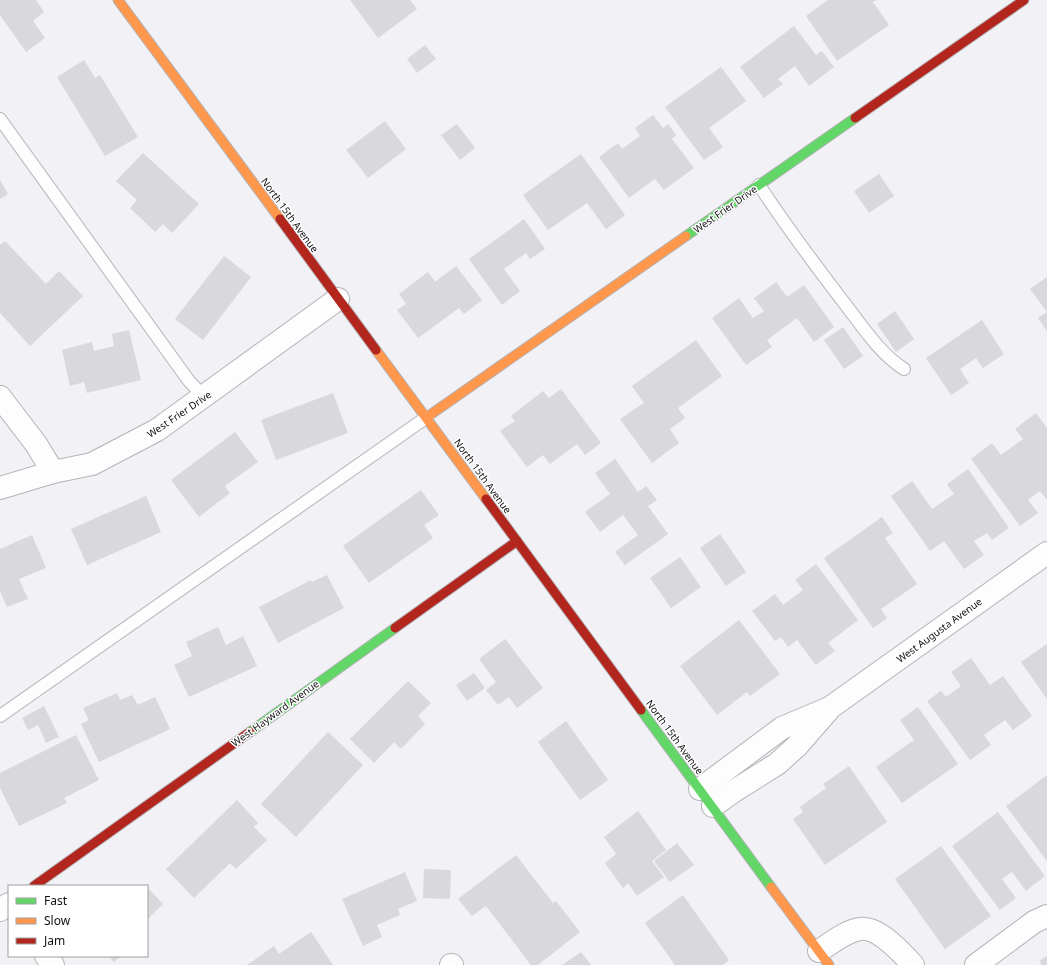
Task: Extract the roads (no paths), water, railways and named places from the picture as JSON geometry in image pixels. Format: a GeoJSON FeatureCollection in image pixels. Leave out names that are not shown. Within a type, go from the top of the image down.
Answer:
{"type":"FeatureCollection","features":[{"type":"Feature","properties":{"kind":"street","name":"North 15th Avenue"},"geometry":{"type":"LineString","coordinates":[[118,0],[824,958]]}},
{"type":"Feature","properties":{"kind":"street","name":"West Frier Drive"},"geometry":{"type":"LineString","coordinates":[[427,418],[1024,0]]}},
{"type":"Feature","properties":{"kind":"street","name":"West Frier Drive"},"geometry":{"type":"LineString","coordinates":[[0,488],[53,472],[92,464],[157,430],[338,299]]}},
{"type":"Feature","properties":{"kind":"street"},"geometry":{"type":"LineString","coordinates":[[0,397],[36,444],[53,472]]}},
{"type":"Feature","properties":{"kind":"street","name":"West Hayward Avenue"},"geometry":{"type":"LineString","coordinates":[[35,885],[516,541]]}},
{"type":"Feature","properties":{"kind":"street","name":"West Augusta Avenue"},"geometry":{"type":"LineString","coordinates":[[713,806],[777,764],[797,746],[831,707],[1047,553]]}},
{"type":"Feature","properties":{"kind":"street","name":"West Augusta Avenue"},"geometry":{"type":"LineString","coordinates":[[700,789],[782,728],[809,715],[831,707]]}},
{"type":"Feature","properties":{"kind":"street"},"geometry":{"type":"LineString","coordinates":[[749,754],[762,773]]}},
{"type":"Feature","properties":{"kind":"street"},"geometry":{"type":"LineString","coordinates":[[976,965],[1034,922],[1047,916]]}},
{"type":"Feature","properties":{"kind":"street"},"geometry":{"type":"LineString","coordinates":[[824,958],[832,942],[861,928],[874,931],[897,948],[913,965]]}},
{"type":"Feature","properties":{"kind":"street"},"geometry":{"type":"LineString","coordinates":[[47,957],[53,965]]}},
{"type":"Feature","properties":{"kind":"lane"},"geometry":{"type":"LineString","coordinates":[[0,119],[189,381],[204,397]]}},
{"type":"Feature","properties":{"kind":"lane"},"geometry":{"type":"LineString","coordinates":[[759,185],[792,235],[861,325],[892,361],[904,369]]}},
{"type":"Feature","properties":{"kind":"lane"},"geometry":{"type":"LineString","coordinates":[[0,716],[427,418]]}}]}
